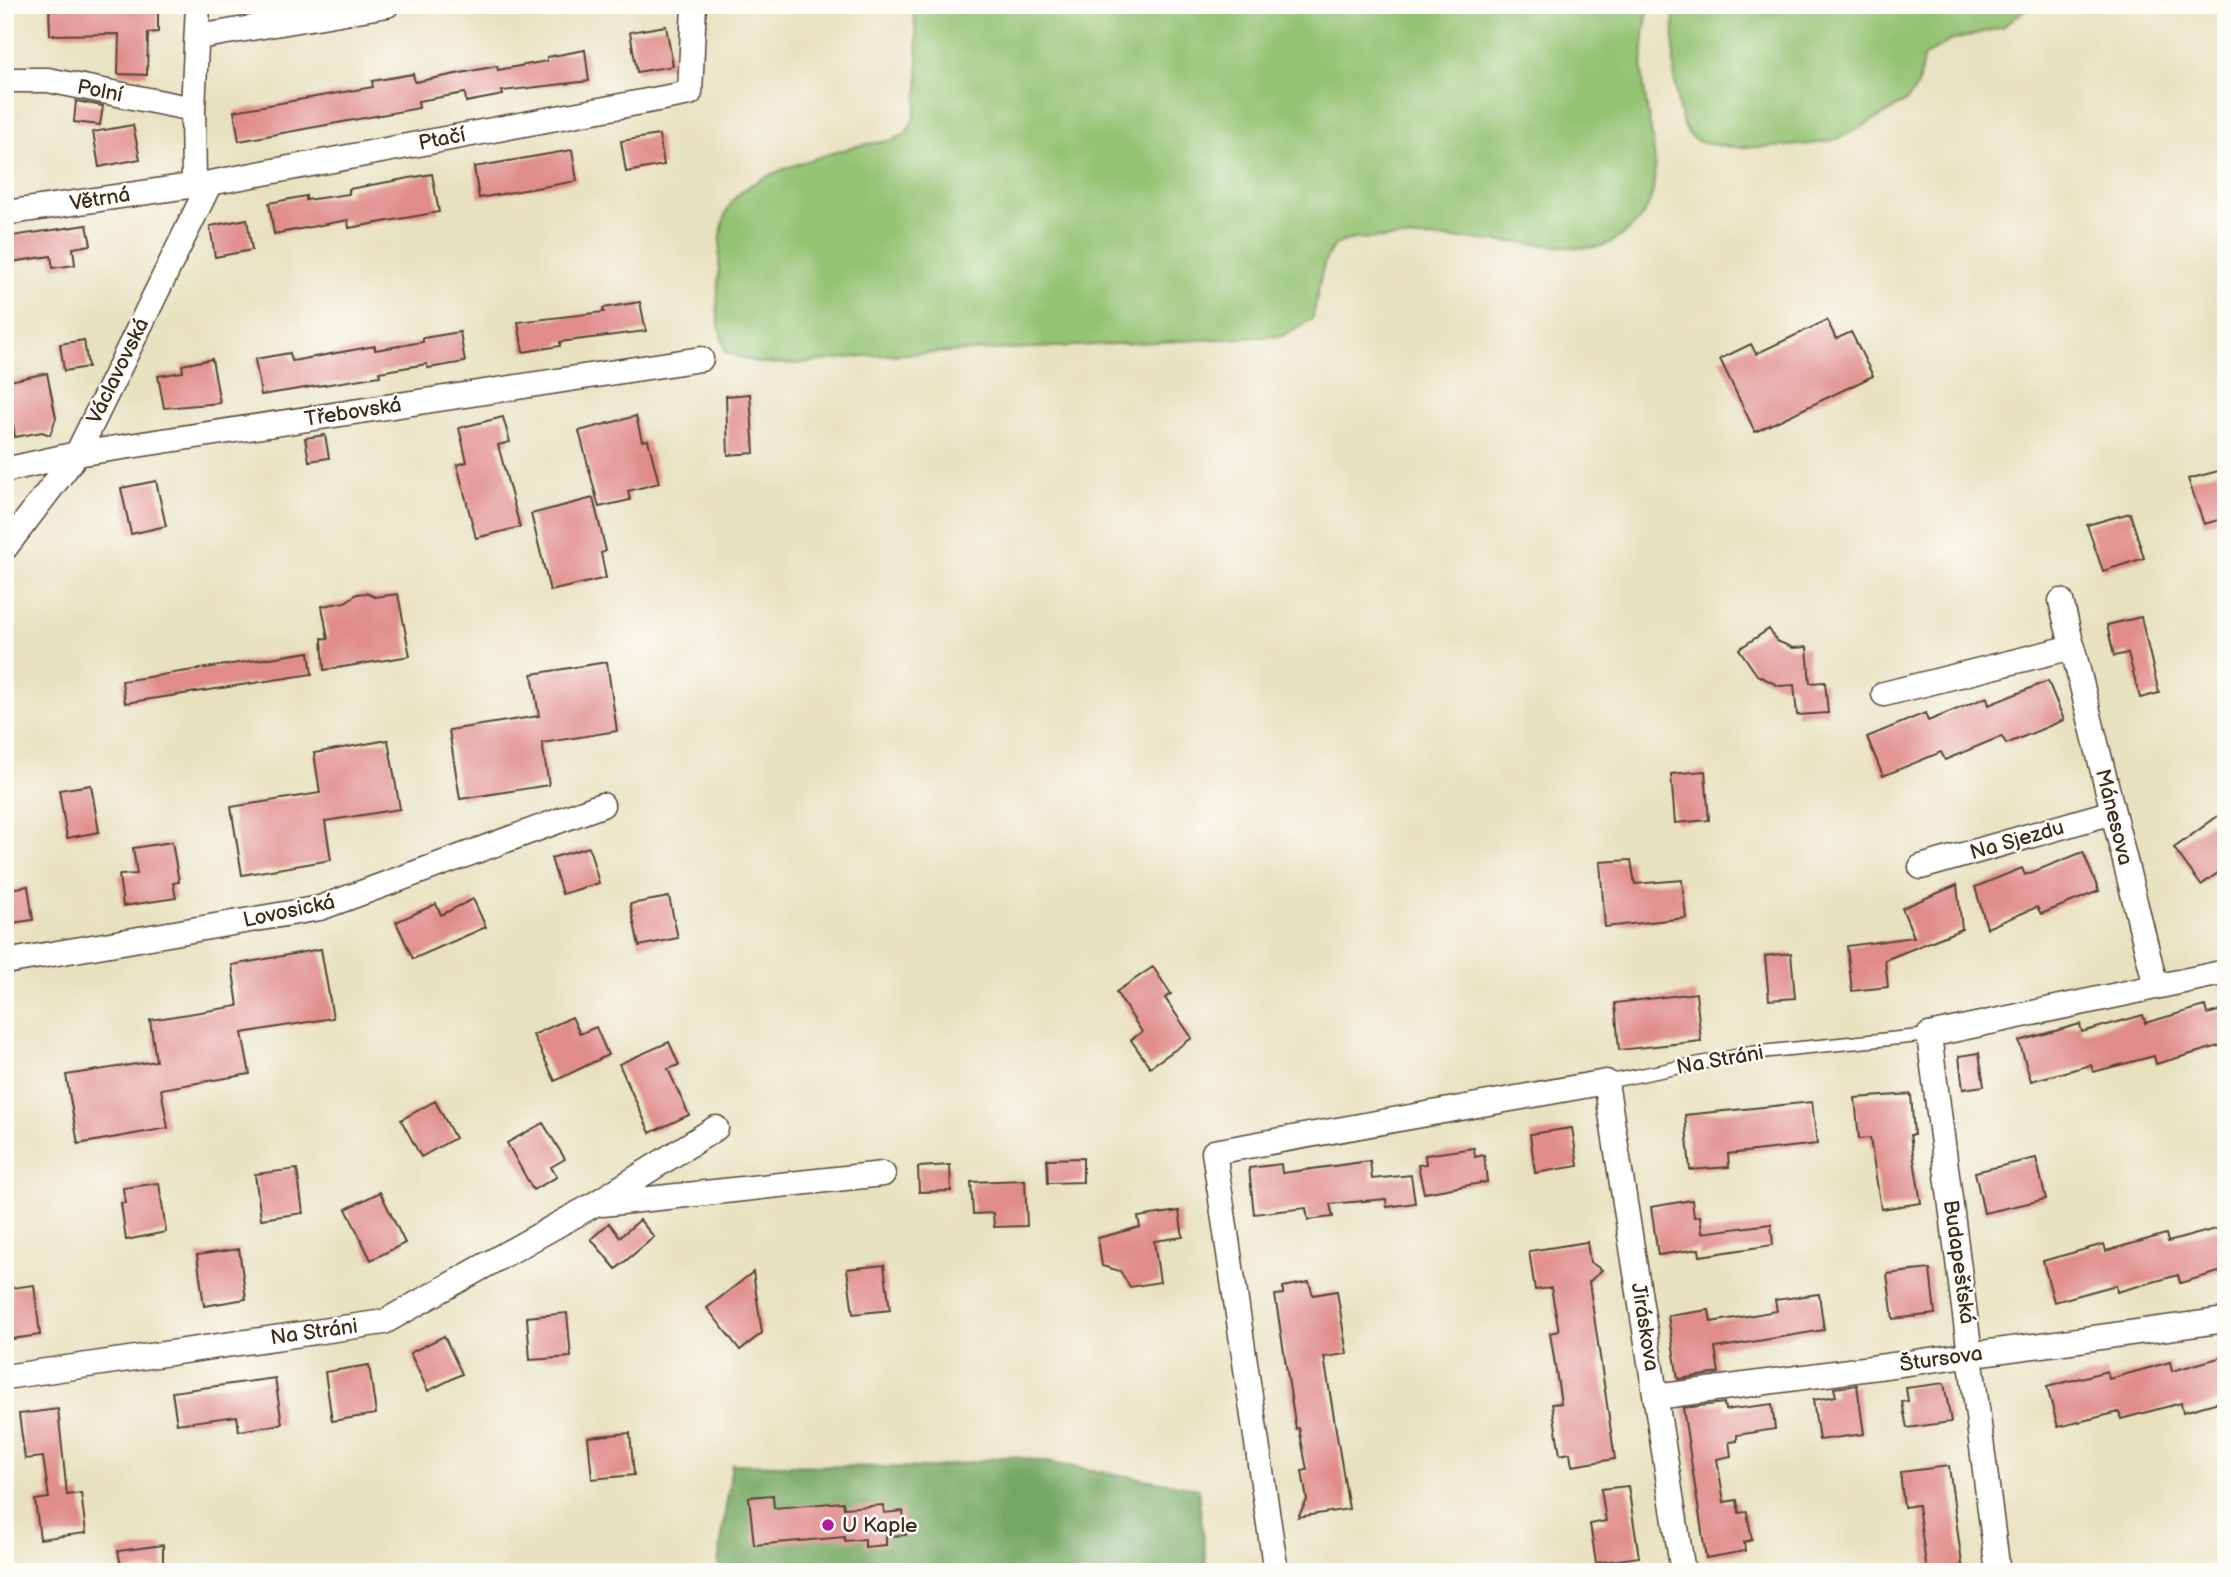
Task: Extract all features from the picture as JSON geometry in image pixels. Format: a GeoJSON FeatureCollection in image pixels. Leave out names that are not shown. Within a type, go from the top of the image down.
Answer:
{"type":"FeatureCollection","features":[{"type":"Feature","properties":{"kind":"street","name":"Václavovská"},"geometry":{"type":"LineString","coordinates":[[5,548],[77,454],[202,184],[193,109],[198,5]]}},
{"type":"Feature","properties":{"kind":"street"},"geometry":{"type":"LineString","coordinates":[[198,37],[387,5]]}},
{"type":"Feature","properties":{"kind":"street","name":"Ptačí"},"geometry":{"type":"LineString","coordinates":[[202,184],[690,93],[694,5]]}},
{"type":"Feature","properties":{"kind":"street","name":"Polní"},"geometry":{"type":"LineString","coordinates":[[5,80],[48,80],[193,109]]}},
{"type":"Feature","properties":{"kind":"street","name":"Větrná"},"geometry":{"type":"LineString","coordinates":[[5,213],[202,184]]}},
{"type":"Feature","properties":{"kind":"street","name":"Třebovská"},"geometry":{"type":"LineString","coordinates":[[5,470],[77,454],[701,359]]}},
{"type":"Feature","properties":{"kind":"street","name":"Mánesova"},"geometry":{"type":"LineString","coordinates":[[2061,601],[2156,987]]}},
{"type":"Feature","properties":{"kind":"street"},"geometry":{"type":"LineString","coordinates":[[1884,694],[2073,646]]}},
{"type":"Feature","properties":{"kind":"street","name":"Lovosická"},"geometry":{"type":"LineString","coordinates":[[5,962],[320,908],[602,805]]}},
{"type":"Feature","properties":{"kind":"street","name":"Na Sjezdu"},"geometry":{"type":"LineString","coordinates":[[1921,867],[2113,812]]}},
{"type":"Feature","properties":{"kind":"street","name":"Na Stráni"},"geometry":{"type":"LineString","coordinates":[[1928,1035],[2226,972]]}},
{"type":"Feature","properties":{"kind":"street","name":"Budapešťská"},"geometry":{"type":"LineString","coordinates":[[1928,1035],[1998,1572]]}},
{"type":"Feature","properties":{"kind":"street","name":"Na Stráni"},"geometry":{"type":"LineString","coordinates":[[1276,1572],[1214,1152],[1606,1082]]}},
{"type":"Feature","properties":{"kind":"street","name":"Jiráskova"},"geometry":{"type":"LineString","coordinates":[[1606,1082],[1683,1572]]}},
{"type":"Feature","properties":{"kind":"street","name":"Na Stráni"},"geometry":{"type":"LineString","coordinates":[[5,1377],[384,1322],[595,1205],[716,1128]]}},
{"type":"Feature","properties":{"kind":"street","name":"Na Stráni"},"geometry":{"type":"LineString","coordinates":[[595,1205],[883,1174]]}},
{"type":"Feature","properties":{"kind":"street","name":"Štursova"},"geometry":{"type":"LineString","coordinates":[[1656,1397],[2226,1320]]}},
{"type":"Feature","properties":{"kind":"lane","name":"Na Stráni"},"geometry":{"type":"LineString","coordinates":[[1606,1082],[1751,1053],[1928,1035]]}},
{"type":"Feature","properties":{"kind":"green space"},"geometry":{"type":"Polygon","coordinates":[[[912,5],[1649,5],[1642,70],[1655,163],[1652,195],[1646,210],[1632,227],[1614,241],[1601,246],[1577,248],[1425,238],[1361,238],[1342,242],[1330,251],[1326,259],[1312,319],[1282,336],[865,356],[795,364],[759,363],[726,353],[718,321],[717,302],[721,235],[732,202],[742,192],[771,174],[864,144],[897,139],[907,131],[913,120],[918,89],[918,51],[912,5]]]}},
{"type":"Feature","properties":{"kind":"green space"},"geometry":{"type":"Polygon","coordinates":[[[1674,5],[2031,5],[2003,27],[1950,41],[1923,57],[1918,83],[1910,97],[1842,137],[1806,144],[1737,147],[1699,142],[1690,136],[1684,125],[1676,92],[1674,5]]]}},
{"type":"Feature","properties":{"kind":"green space"},"geometry":{"type":"Polygon","coordinates":[[[1010,1456],[1198,1488],[1207,1572],[717,1572],[732,1464],[930,1468],[1010,1456]]]}},
{"type":"Feature","properties":{"kind":"building"},"geometry":{"type":"Polygon","coordinates":[[[49,5],[158,5],[158,32],[148,33],[147,75],[118,74],[119,34],[50,35],[49,5]]]}},
{"type":"Feature","properties":{"kind":"building"},"geometry":{"type":"Polygon","coordinates":[[[666,26],[673,66],[637,72],[630,32],[666,26]]]}},
{"type":"Feature","properties":{"kind":"building"},"geometry":{"type":"Polygon","coordinates":[[[585,50],[589,81],[502,91],[503,95],[466,102],[465,93],[418,101],[419,108],[239,141],[234,111],[373,87],[372,81],[413,74],[415,82],[497,66],[498,70],[547,61],[547,57],[585,50]]]}},
{"type":"Feature","properties":{"kind":"building"},"geometry":{"type":"Polygon","coordinates":[[[76,101],[103,106],[100,125],[74,122],[76,101]]]}},
{"type":"Feature","properties":{"kind":"building"},"geometry":{"type":"Polygon","coordinates":[[[133,125],[140,159],[99,167],[93,132],[133,125]]]}},
{"type":"Feature","properties":{"kind":"building"},"geometry":{"type":"Polygon","coordinates":[[[659,135],[664,165],[626,172],[621,141],[659,135]]]}},
{"type":"Feature","properties":{"kind":"building"},"geometry":{"type":"Polygon","coordinates":[[[572,150],[577,181],[479,198],[474,167],[572,150]]]}},
{"type":"Feature","properties":{"kind":"building"},"geometry":{"type":"Polygon","coordinates":[[[432,174],[439,212],[349,228],[348,220],[274,234],[269,203],[306,196],[306,200],[349,194],[349,189],[432,174]]]}},
{"type":"Feature","properties":{"kind":"building"},"geometry":{"type":"Polygon","coordinates":[[[247,219],[252,250],[215,257],[210,226],[247,219]]]}},
{"type":"Feature","properties":{"kind":"building"},"geometry":{"type":"Polygon","coordinates":[[[87,225],[91,245],[73,248],[75,265],[53,268],[51,256],[5,263],[5,237],[87,225]]]}},
{"type":"Feature","properties":{"kind":"building"},"geometry":{"type":"Polygon","coordinates":[[[640,302],[646,331],[560,342],[560,346],[523,352],[518,322],[604,312],[603,308],[640,302]]]}},
{"type":"Feature","properties":{"kind":"building"},"geometry":{"type":"Polygon","coordinates":[[[1827,320],[1836,339],[1851,332],[1873,376],[1755,432],[1720,359],[1751,344],[1756,354],[1827,320]]]}},
{"type":"Feature","properties":{"kind":"building"},"geometry":{"type":"Polygon","coordinates":[[[460,332],[465,362],[428,368],[427,364],[379,372],[380,376],[261,395],[255,359],[290,353],[292,361],[375,346],[375,350],[423,342],[423,338],[460,332]]]}},
{"type":"Feature","properties":{"kind":"building"},"geometry":{"type":"Polygon","coordinates":[[[84,340],[88,367],[64,371],[60,344],[84,340]]]}},
{"type":"Feature","properties":{"kind":"building"},"geometry":{"type":"Polygon","coordinates":[[[212,359],[220,403],[164,408],[158,376],[183,372],[182,365],[212,359]]]}},
{"type":"Feature","properties":{"kind":"building"},"geometry":{"type":"Polygon","coordinates":[[[47,373],[56,418],[50,435],[42,432],[15,437],[13,424],[5,425],[5,382],[47,373]]]}},
{"type":"Feature","properties":{"kind":"building"},"geometry":{"type":"Polygon","coordinates":[[[750,394],[754,453],[728,455],[726,396],[750,394]]]}},
{"type":"Feature","properties":{"kind":"building"},"geometry":{"type":"Polygon","coordinates":[[[636,416],[642,441],[648,440],[659,483],[628,491],[630,500],[599,507],[579,431],[636,416]]]}},
{"type":"Feature","properties":{"kind":"building"},"geometry":{"type":"Polygon","coordinates":[[[503,417],[510,442],[498,445],[520,527],[476,538],[457,465],[467,462],[459,428],[503,417]]]}},
{"type":"Feature","properties":{"kind":"building"},"geometry":{"type":"Polygon","coordinates":[[[325,435],[329,458],[309,461],[305,438],[325,435]]]}},
{"type":"Feature","properties":{"kind":"building"},"geometry":{"type":"Polygon","coordinates":[[[2226,469],[2226,518],[2204,524],[2188,479],[2226,469]]]}},
{"type":"Feature","properties":{"kind":"building"},"geometry":{"type":"Polygon","coordinates":[[[156,481],[166,526],[131,534],[121,488],[156,481]]]}},
{"type":"Feature","properties":{"kind":"building"},"geometry":{"type":"Polygon","coordinates":[[[593,498],[606,551],[601,553],[606,578],[550,591],[531,514],[593,498]]]}},
{"type":"Feature","properties":{"kind":"building"},"geometry":{"type":"Polygon","coordinates":[[[2130,513],[2144,558],[2103,571],[2087,525],[2130,513]]]}},
{"type":"Feature","properties":{"kind":"building"},"geometry":{"type":"Polygon","coordinates":[[[366,593],[375,597],[398,594],[410,656],[324,670],[322,638],[328,639],[322,606],[345,602],[357,594],[366,593]]]}},
{"type":"Feature","properties":{"kind":"building"},"geometry":{"type":"Polygon","coordinates":[[[2141,617],[2159,693],[2140,698],[2128,653],[2114,656],[2107,625],[2141,617]]]}},
{"type":"Feature","properties":{"kind":"building"},"geometry":{"type":"Polygon","coordinates":[[[1769,629],[1777,641],[1793,648],[1807,647],[1810,683],[1825,682],[1828,713],[1797,715],[1794,685],[1779,686],[1757,675],[1739,649],[1769,629]]]}},
{"type":"Feature","properties":{"kind":"building"},"geometry":{"type":"Polygon","coordinates":[[[309,652],[312,674],[125,703],[122,681],[309,652]]]}},
{"type":"Feature","properties":{"kind":"building"},"geometry":{"type":"Polygon","coordinates":[[[607,662],[617,731],[542,743],[549,785],[460,799],[449,730],[539,716],[532,674],[607,662]]]}},
{"type":"Feature","properties":{"kind":"building"},"geometry":{"type":"Polygon","coordinates":[[[2048,681],[2064,720],[2006,744],[2002,736],[1945,760],[1941,752],[1883,776],[1867,737],[1925,713],[1928,721],[1987,697],[1989,705],[2048,681]]]}},
{"type":"Feature","properties":{"kind":"building"},"geometry":{"type":"Polygon","coordinates":[[[388,740],[400,809],[325,821],[331,860],[242,875],[231,807],[320,793],[314,753],[388,740]]]}},
{"type":"Feature","properties":{"kind":"building"},"geometry":{"type":"Polygon","coordinates":[[[1705,771],[1709,820],[1675,823],[1671,774],[1705,771]]]}},
{"type":"Feature","properties":{"kind":"building"},"geometry":{"type":"Polygon","coordinates":[[[91,785],[99,832],[67,838],[59,790],[91,785]]]}},
{"type":"Feature","properties":{"kind":"building"},"geometry":{"type":"Polygon","coordinates":[[[2226,810],[2226,867],[2201,885],[2174,848],[2226,810]]]}},
{"type":"Feature","properties":{"kind":"building"},"geometry":{"type":"Polygon","coordinates":[[[172,842],[179,882],[173,883],[176,898],[123,906],[119,875],[137,874],[133,848],[172,842]]]}},
{"type":"Feature","properties":{"kind":"building"},"geometry":{"type":"Polygon","coordinates":[[[589,847],[599,883],[562,894],[551,858],[589,847]]]}},
{"type":"Feature","properties":{"kind":"building"},"geometry":{"type":"Polygon","coordinates":[[[2083,852],[2099,891],[2041,914],[2037,907],[1987,928],[1975,887],[2022,868],[2025,875],[2083,852]]]}},
{"type":"Feature","properties":{"kind":"building"},"geometry":{"type":"Polygon","coordinates":[[[1631,860],[1635,884],[1682,880],[1686,918],[1605,927],[1600,862],[1631,860]]]}},
{"type":"Feature","properties":{"kind":"building"},"geometry":{"type":"Polygon","coordinates":[[[1957,885],[1962,929],[1885,960],[1888,987],[1852,991],[1847,946],[1914,937],[1902,908],[1957,885]]]}},
{"type":"Feature","properties":{"kind":"building"},"geometry":{"type":"Polygon","coordinates":[[[28,886],[33,920],[5,924],[5,890],[28,886]]]}},
{"type":"Feature","properties":{"kind":"building"},"geometry":{"type":"Polygon","coordinates":[[[669,897],[678,938],[639,946],[630,904],[669,897]]]}},
{"type":"Feature","properties":{"kind":"building"},"geometry":{"type":"Polygon","coordinates":[[[473,899],[486,927],[413,959],[396,922],[436,904],[441,915],[473,899]]]}},
{"type":"Feature","properties":{"kind":"building"},"geometry":{"type":"Polygon","coordinates":[[[321,949],[333,1018],[242,1033],[250,1074],[161,1089],[168,1128],[78,1144],[66,1075],[156,1061],[150,1020],[238,1006],[232,965],[321,949]]]}},
{"type":"Feature","properties":{"kind":"building"},"geometry":{"type":"Polygon","coordinates":[[[1791,953],[1795,998],[1769,1000],[1765,956],[1791,953]]]}},
{"type":"Feature","properties":{"kind":"building"},"geometry":{"type":"Polygon","coordinates":[[[1153,967],[1171,994],[1165,998],[1192,1038],[1150,1067],[1131,1040],[1142,1032],[1116,992],[1153,967]]]}},
{"type":"Feature","properties":{"kind":"building"},"geometry":{"type":"Polygon","coordinates":[[[1696,993],[1701,1041],[1619,1050],[1615,1003],[1696,993]]]}},
{"type":"Feature","properties":{"kind":"building"},"geometry":{"type":"Polygon","coordinates":[[[2205,1006],[2207,1014],[2226,1009],[2226,1044],[2156,1064],[2154,1056],[2093,1072],[2091,1065],[2031,1081],[2019,1041],[2080,1024],[2082,1032],[2143,1015],[2145,1023],[2205,1006]]]}},
{"type":"Feature","properties":{"kind":"building"},"geometry":{"type":"Polygon","coordinates":[[[572,1017],[580,1034],[596,1027],[608,1055],[555,1081],[533,1035],[572,1017]]]}},
{"type":"Feature","properties":{"kind":"building"},"geometry":{"type":"Polygon","coordinates":[[[669,1042],[679,1065],[668,1069],[689,1115],[650,1133],[619,1064],[669,1042]]]}},
{"type":"Feature","properties":{"kind":"building"},"geometry":{"type":"Polygon","coordinates":[[[1979,1053],[1984,1086],[1963,1089],[1959,1056],[1979,1053]]]}},
{"type":"Feature","properties":{"kind":"building"},"geometry":{"type":"Polygon","coordinates":[[[1911,1094],[1914,1135],[1910,1135],[1921,1203],[1881,1209],[1870,1138],[1859,1139],[1855,1098],[1911,1094]]]}},
{"type":"Feature","properties":{"kind":"building"},"geometry":{"type":"Polygon","coordinates":[[[435,1101],[455,1138],[421,1157],[401,1120],[435,1101]]]}},
{"type":"Feature","properties":{"kind":"building"},"geometry":{"type":"Polygon","coordinates":[[[1812,1102],[1817,1144],[1728,1154],[1729,1167],[1690,1170],[1685,1115],[1812,1102]]]}},
{"type":"Feature","properties":{"kind":"building"},"geometry":{"type":"Polygon","coordinates":[[[543,1123],[565,1159],[551,1167],[557,1177],[533,1190],[507,1143],[543,1123]]]}},
{"type":"Feature","properties":{"kind":"building"},"geometry":{"type":"Polygon","coordinates":[[[1572,1128],[1578,1166],[1535,1173],[1530,1134],[1572,1128]]]}},
{"type":"Feature","properties":{"kind":"building"},"geometry":{"type":"Polygon","coordinates":[[[1474,1148],[1475,1157],[1484,1155],[1487,1182],[1424,1193],[1418,1165],[1426,1164],[1425,1155],[1474,1148]]]}},
{"type":"Feature","properties":{"kind":"building"},"geometry":{"type":"Polygon","coordinates":[[[1083,1158],[1083,1182],[1048,1183],[1047,1159],[1083,1158]]]}},
{"type":"Feature","properties":{"kind":"building"},"geometry":{"type":"Polygon","coordinates":[[[2036,1158],[2046,1199],[1984,1213],[1975,1172],[2036,1158]]]}},
{"type":"Feature","properties":{"kind":"building"},"geometry":{"type":"Polygon","coordinates":[[[1370,1161],[1372,1179],[1411,1175],[1415,1203],[1387,1207],[1386,1199],[1330,1204],[1333,1217],[1308,1220],[1306,1208],[1254,1214],[1249,1168],[1281,1164],[1282,1173],[1370,1161]]]}},
{"type":"Feature","properties":{"kind":"building"},"geometry":{"type":"Polygon","coordinates":[[[950,1165],[951,1191],[919,1192],[918,1167],[950,1165]]]}},
{"type":"Feature","properties":{"kind":"building"},"geometry":{"type":"Polygon","coordinates":[[[297,1169],[303,1213],[261,1219],[255,1174],[297,1169]]]}},
{"type":"Feature","properties":{"kind":"building"},"geometry":{"type":"Polygon","coordinates":[[[1025,1180],[1027,1226],[994,1227],[993,1213],[973,1214],[971,1182],[1025,1180]]]}},
{"type":"Feature","properties":{"kind":"building"},"geometry":{"type":"Polygon","coordinates":[[[159,1183],[166,1232],[126,1240],[121,1203],[125,1203],[123,1188],[159,1183]]]}},
{"type":"Feature","properties":{"kind":"building"},"geometry":{"type":"Polygon","coordinates":[[[380,1192],[405,1243],[371,1260],[346,1209],[380,1192]]]}},
{"type":"Feature","properties":{"kind":"building"},"geometry":{"type":"Polygon","coordinates":[[[1692,1200],[1694,1217],[1700,1216],[1702,1233],[1771,1224],[1773,1245],[1700,1256],[1699,1249],[1658,1255],[1651,1207],[1692,1200]]]}},
{"type":"Feature","properties":{"kind":"building"},"geometry":{"type":"Polygon","coordinates":[[[1179,1211],[1183,1237],[1154,1241],[1160,1282],[1130,1287],[1120,1271],[1102,1266],[1098,1238],[1140,1227],[1138,1217],[1179,1211]]]}},
{"type":"Feature","properties":{"kind":"building"},"geometry":{"type":"Polygon","coordinates":[[[640,1220],[654,1237],[616,1269],[591,1239],[609,1223],[620,1237],[640,1220]]]}},
{"type":"Feature","properties":{"kind":"building"},"geometry":{"type":"Polygon","coordinates":[[[2226,1226],[2226,1270],[2180,1283],[2178,1275],[2117,1292],[2116,1285],[2054,1302],[2043,1261],[2104,1244],[2106,1251],[2166,1234],[2168,1242],[2226,1226]]]}},
{"type":"Feature","properties":{"kind":"building"},"geometry":{"type":"Polygon","coordinates":[[[1587,1242],[1590,1262],[1602,1270],[1589,1282],[1615,1459],[1572,1466],[1570,1453],[1560,1455],[1552,1404],[1561,1403],[1550,1333],[1559,1331],[1551,1288],[1535,1290],[1529,1251],[1587,1242]]]}},
{"type":"Feature","properties":{"kind":"building"},"geometry":{"type":"Polygon","coordinates":[[[239,1249],[246,1299],[204,1306],[197,1255],[239,1249]]]}},
{"type":"Feature","properties":{"kind":"building"},"geometry":{"type":"Polygon","coordinates":[[[884,1265],[890,1310],[853,1314],[847,1269],[884,1265]]]}},
{"type":"Feature","properties":{"kind":"building"},"geometry":{"type":"Polygon","coordinates":[[[1930,1269],[1935,1314],[1893,1319],[1887,1274],[1930,1269]]]}},
{"type":"Feature","properties":{"kind":"building"},"geometry":{"type":"Polygon","coordinates":[[[753,1272],[762,1333],[740,1350],[707,1308],[753,1272]]]}},
{"type":"Feature","properties":{"kind":"building"},"geometry":{"type":"Polygon","coordinates":[[[1309,1282],[1313,1295],[1337,1291],[1347,1354],[1324,1357],[1349,1509],[1298,1517],[1307,1500],[1302,1471],[1307,1470],[1299,1428],[1296,1429],[1275,1295],[1283,1294],[1283,1287],[1309,1282]]]}},
{"type":"Feature","properties":{"kind":"building"},"geometry":{"type":"Polygon","coordinates":[[[34,1285],[40,1335],[5,1340],[5,1300],[13,1299],[11,1288],[34,1285]]]}},
{"type":"Feature","properties":{"kind":"building"},"geometry":{"type":"Polygon","coordinates":[[[1819,1294],[1824,1330],[1715,1348],[1719,1373],[1678,1379],[1668,1316],[1709,1310],[1711,1322],[1777,1311],[1775,1300],[1819,1294]]]}},
{"type":"Feature","properties":{"kind":"building"},"geometry":{"type":"Polygon","coordinates":[[[567,1313],[571,1357],[530,1360],[527,1317],[567,1313]]]}},
{"type":"Feature","properties":{"kind":"building"},"geometry":{"type":"Polygon","coordinates":[[[444,1336],[462,1374],[428,1391],[410,1353],[444,1336]]]}},
{"type":"Feature","properties":{"kind":"building"},"geometry":{"type":"Polygon","coordinates":[[[2226,1356],[2226,1400],[2183,1412],[2181,1403],[2121,1419],[2119,1412],[2058,1427],[2047,1387],[2107,1371],[2109,1379],[2170,1362],[2172,1371],[2226,1356]]]}},
{"type":"Feature","properties":{"kind":"building"},"geometry":{"type":"Polygon","coordinates":[[[369,1365],[376,1414],[332,1421],[325,1372],[369,1365]]]}},
{"type":"Feature","properties":{"kind":"building"},"geometry":{"type":"Polygon","coordinates":[[[275,1378],[282,1424],[239,1431],[237,1416],[177,1424],[172,1392],[275,1378]]]}},
{"type":"Feature","properties":{"kind":"building"},"geometry":{"type":"Polygon","coordinates":[[[1944,1383],[1951,1422],[1907,1428],[1902,1402],[1908,1401],[1906,1388],[1944,1383]]]}},
{"type":"Feature","properties":{"kind":"building"},"geometry":{"type":"Polygon","coordinates":[[[1857,1385],[1864,1434],[1819,1440],[1813,1400],[1836,1396],[1834,1388],[1857,1385]]]}},
{"type":"Feature","properties":{"kind":"building"},"geometry":{"type":"Polygon","coordinates":[[[1724,1403],[1725,1410],[1772,1404],[1775,1429],[1737,1435],[1737,1441],[1729,1442],[1731,1456],[1717,1459],[1724,1502],[1737,1500],[1739,1513],[1747,1512],[1752,1540],[1744,1542],[1745,1551],[1706,1558],[1683,1408],[1724,1403]]]}},
{"type":"Feature","properties":{"kind":"building"},"geometry":{"type":"Polygon","coordinates":[[[58,1409],[67,1495],[81,1493],[86,1533],[40,1539],[35,1500],[49,1498],[43,1457],[25,1459],[19,1414],[58,1409]]]}},
{"type":"Feature","properties":{"kind":"building"},"geometry":{"type":"Polygon","coordinates":[[[630,1433],[634,1475],[592,1479],[588,1437],[630,1433]]]}},
{"type":"Feature","properties":{"kind":"building"},"geometry":{"type":"Polygon","coordinates":[[[1949,1466],[1963,1572],[1927,1572],[1918,1505],[1904,1507],[1900,1472],[1949,1466]]]}},
{"type":"Feature","properties":{"kind":"building"},"geometry":{"type":"Polygon","coordinates":[[[1628,1486],[1639,1557],[1596,1563],[1590,1524],[1606,1521],[1601,1489],[1628,1486]]]}},
{"type":"Feature","properties":{"kind":"building","name":"U Kaple"},"geometry":{"type":"Polygon","coordinates":[[[773,1495],[774,1508],[843,1502],[844,1508],[883,1505],[884,1513],[903,1511],[906,1535],[886,1536],[886,1545],[865,1547],[865,1539],[845,1541],[844,1537],[754,1545],[749,1497],[773,1495]]]}},
{"type":"Feature","properties":{"kind":"building"},"geometry":{"type":"Polygon","coordinates":[[[163,1545],[163,1568],[122,1572],[118,1551],[163,1545]]]}},
{"type":"Feature","properties":{"kind":"place","name":"U Kaple"},"geometry":{"type":"Point","coordinates":[828,1525]}}]}
